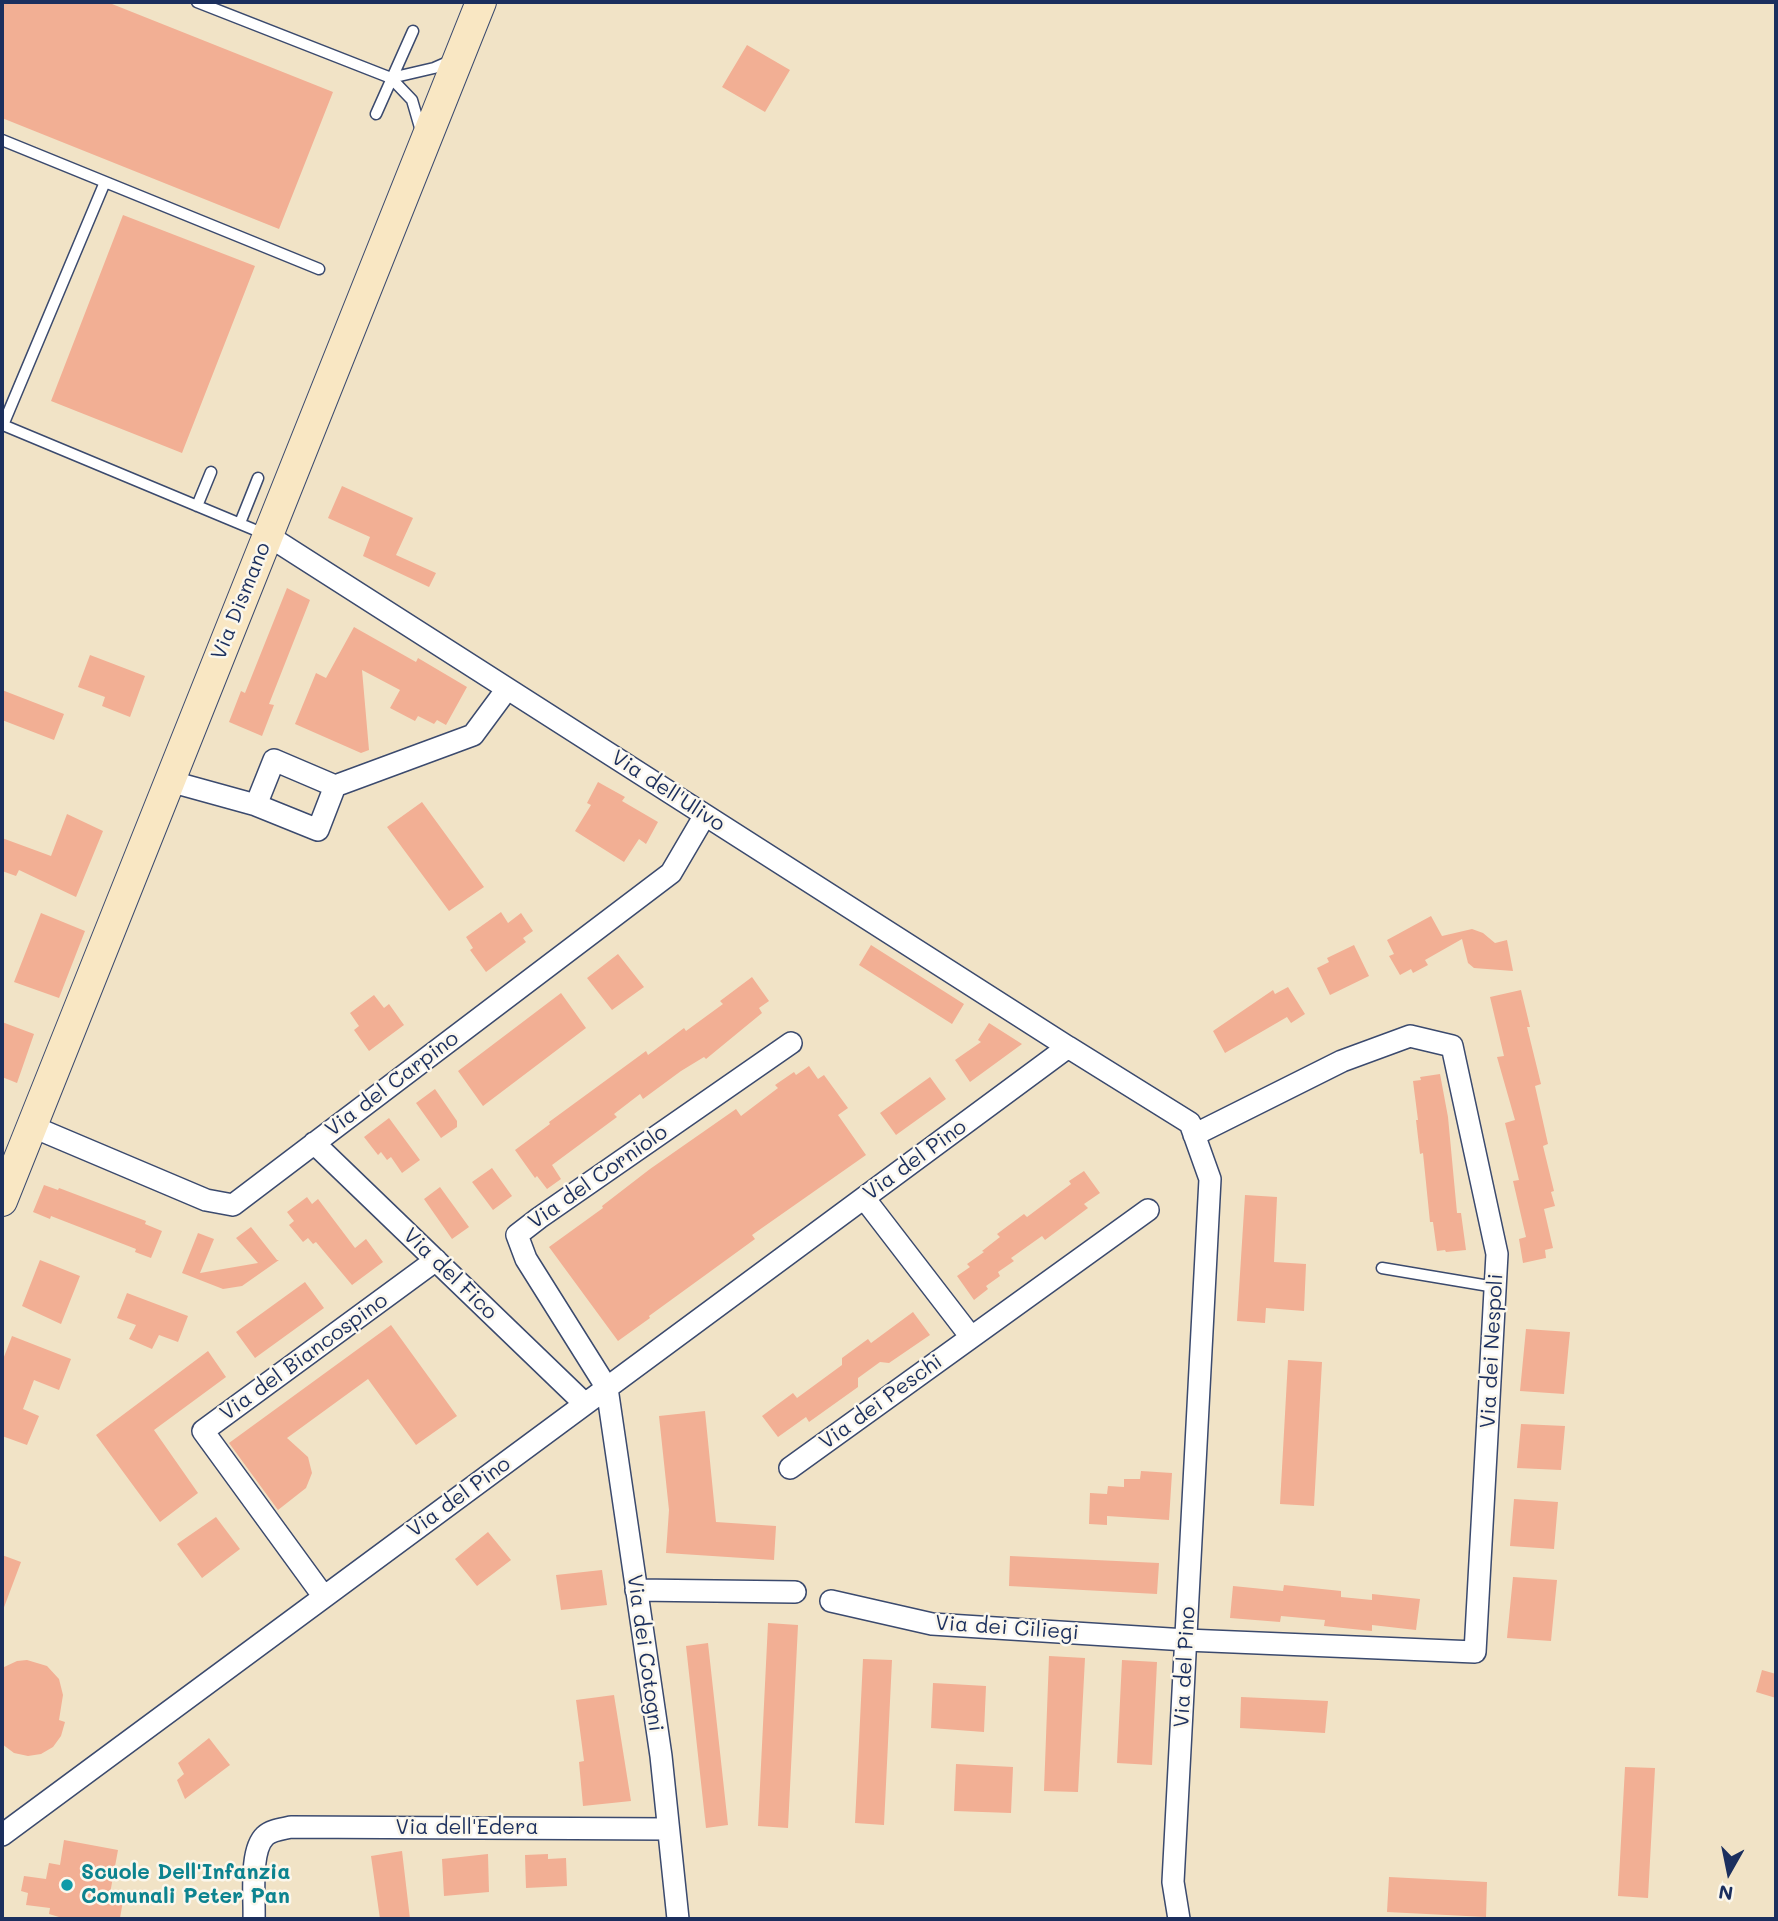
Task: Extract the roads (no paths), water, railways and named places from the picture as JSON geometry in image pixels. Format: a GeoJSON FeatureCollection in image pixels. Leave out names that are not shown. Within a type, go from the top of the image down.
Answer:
{"type":"FeatureCollection","features":[{"type":"Feature","properties":{"kind":"main road","name":"Via Dismano"},"geometry":{"type":"LineString","coordinates":[[2,1201],[481,2]]}},
{"type":"Feature","properties":{"kind":"street","name":"Via dell'Ulivo"},"geometry":{"type":"LineString","coordinates":[[267,535],[1068,1047]]}},
{"type":"Feature","properties":{"kind":"street"},"geometry":{"type":"LineString","coordinates":[[256,805],[274,760],[335,786],[473,735],[508,688]]}},
{"type":"Feature","properties":{"kind":"street"},"geometry":{"type":"LineString","coordinates":[[169,781],[256,805],[318,830],[335,786]]}},
{"type":"Feature","properties":{"kind":"street","name":"Via del Carpino"},"geometry":{"type":"LineString","coordinates":[[31,1126],[206,1200],[233,1205],[670,873],[705,815]]}},
{"type":"Feature","properties":{"kind":"street","name":"Via dei Nespoli"},"geometry":{"type":"LineString","coordinates":[[1186,1640],[1475,1652],[1497,1254],[1452,1046],[1410,1036],[1342,1061],[1194,1135]]}},
{"type":"Feature","properties":{"kind":"street","name":"Via del Corniolo"},"geometry":{"type":"LineString","coordinates":[[607,1388],[526,1259],[517,1236],[538,1218],[791,1043]]}},
{"type":"Feature","properties":{"kind":"street","name":"Via del Pino"},"geometry":{"type":"LineString","coordinates":[[2,1835],[1068,1047],[1190,1123],[1210,1180],[1173,1882],[1179,1919]]}},
{"type":"Feature","properties":{"kind":"street","name":"Via del Fico"},"geometry":{"type":"LineString","coordinates":[[314,1143],[585,1404]]}},
{"type":"Feature","properties":{"kind":"street"},"geometry":{"type":"LineString","coordinates":[[864,1198],[971,1337]]}},
{"type":"Feature","properties":{"kind":"street","name":"Via dei Peschi"},"geometry":{"type":"LineString","coordinates":[[790,1468],[1148,1210]]}},
{"type":"Feature","properties":{"kind":"street","name":"Via del Biancospino"},"geometry":{"type":"LineString","coordinates":[[324,1597],[203,1431],[436,1260]]}},
{"type":"Feature","properties":{"kind":"street","name":"Via dei Cotogni"},"geometry":{"type":"LineString","coordinates":[[607,1388],[660,1756],[678,1919]]}},
{"type":"Feature","properties":{"kind":"street"},"geometry":{"type":"LineString","coordinates":[[636,1590],[795,1592]]}},
{"type":"Feature","properties":{"kind":"street","name":"Via dei Ciliegi"},"geometry":{"type":"LineString","coordinates":[[831,1601],[932,1624],[1186,1640]]}},
{"type":"Feature","properties":{"kind":"street","name":"Via dell'Edera"},"geometry":{"type":"LineString","coordinates":[[254,1919],[255,1860],[261,1842],[267,1834],[291,1827],[668,1829]]}},
{"type":"Feature","properties":{"kind":"lane"},"geometry":{"type":"LineString","coordinates":[[197,2],[391,78],[412,100],[424,140]]}},
{"type":"Feature","properties":{"kind":"lane"},"geometry":{"type":"LineString","coordinates":[[376,114],[413,31]]}},
{"type":"Feature","properties":{"kind":"lane"},"geometry":{"type":"LineString","coordinates":[[391,78],[434,68],[459,58]]}},
{"type":"Feature","properties":{"kind":"lane"},"geometry":{"type":"LineString","coordinates":[[2,140],[320,269]]}},
{"type":"Feature","properties":{"kind":"lane"},"geometry":{"type":"LineString","coordinates":[[104,181],[3,425],[267,535]]}},
{"type":"Feature","properties":{"kind":"lane"},"geometry":{"type":"LineString","coordinates":[[197,506],[211,472]]}},
{"type":"Feature","properties":{"kind":"lane"},"geometry":{"type":"LineString","coordinates":[[240,523],[258,478]]}},
{"type":"Feature","properties":{"kind":"lane"},"geometry":{"type":"LineString","coordinates":[[1382,1268],[1495,1287]]}},
{"type":"Feature","properties":{"kind":"place","name":"Scuole Dell'Infanzia Comunali Peter Pan"},"geometry":{"type":"Point","coordinates":[67,1885]}}]}
